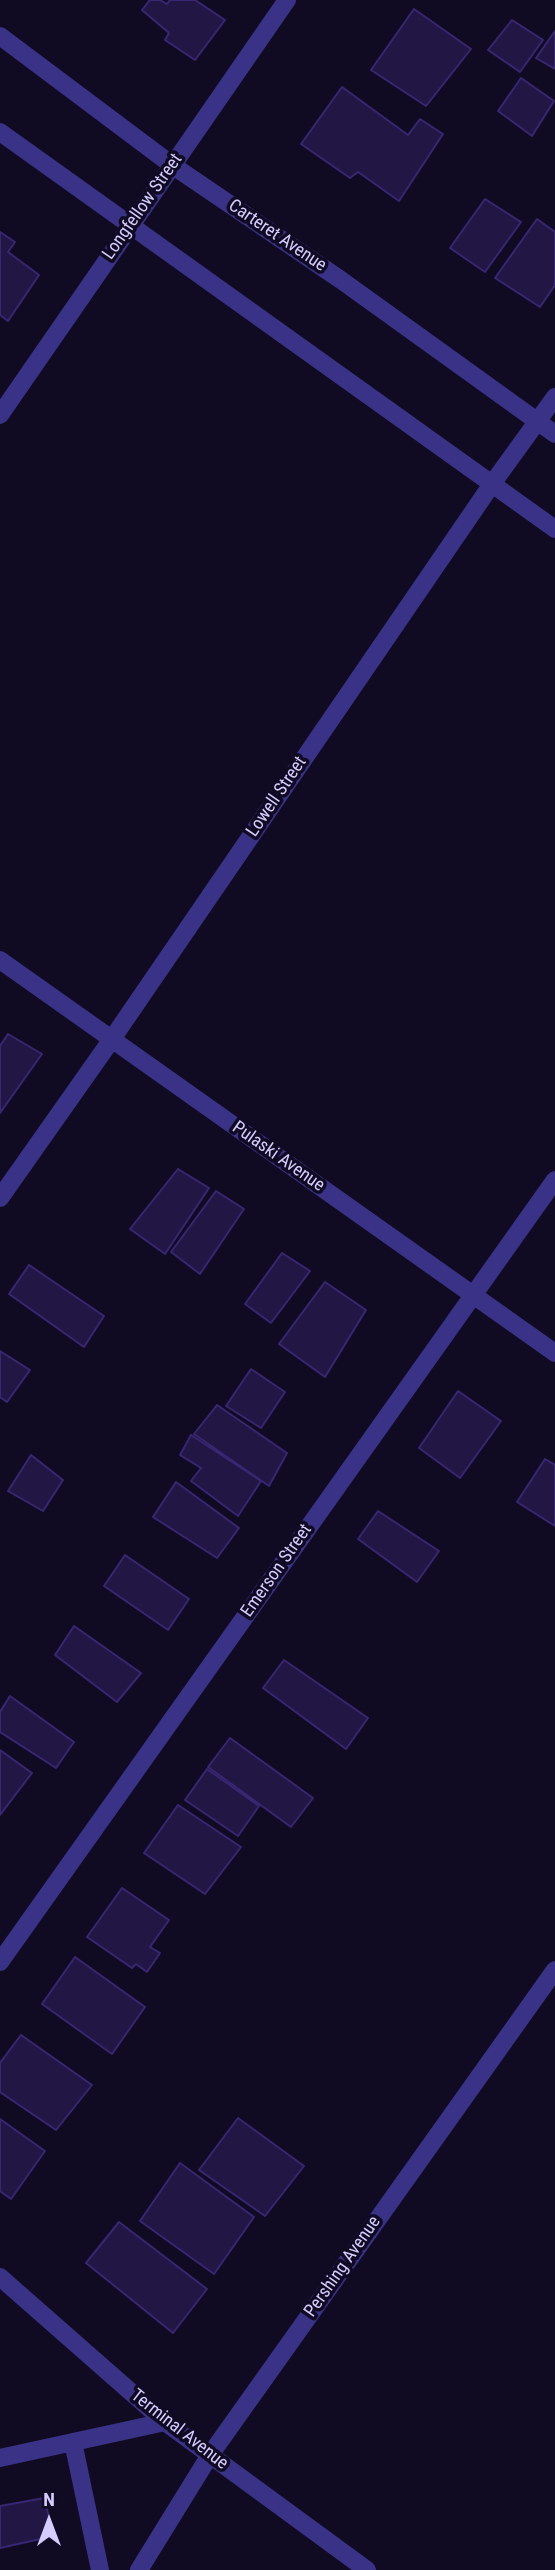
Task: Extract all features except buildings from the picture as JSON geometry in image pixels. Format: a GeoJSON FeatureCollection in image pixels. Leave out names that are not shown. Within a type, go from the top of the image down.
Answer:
{"type":"FeatureCollection","features":[{"type":"Feature","properties":{"kind":"street","name":"Longfellow Street"},"geometry":{"type":"LineString","coordinates":[[0,415],[287,0]]}},
{"type":"Feature","properties":{"kind":"street","name":"Carteret Avenue"},"geometry":{"type":"LineString","coordinates":[[0,36],[173,165],[341,280],[555,434]]}},
{"type":"Feature","properties":{"kind":"street"},"geometry":{"type":"LineString","coordinates":[[0,132],[555,529]]}},
{"type":"Feature","properties":{"kind":"street","name":"Lowell Street"},"geometry":{"type":"LineString","coordinates":[[0,1198],[492,484],[555,397]]}},
{"type":"Feature","properties":{"kind":"street","name":"Pulaski Avenue"},"geometry":{"type":"LineString","coordinates":[[0,960],[555,1353]]}},
{"type":"Feature","properties":{"kind":"street","name":"Emerson Street"},"geometry":{"type":"LineString","coordinates":[[0,1962],[555,1180]]}},
{"type":"Feature","properties":{"kind":"street","name":"Pershing Avenue"},"geometry":{"type":"LineString","coordinates":[[139,2570],[210,2455],[555,1970]]}},
{"type":"Feature","properties":{"kind":"street","name":"Terminal Avenue"},"geometry":{"type":"LineString","coordinates":[[0,2277],[165,2422],[367,2570]]}},
{"type":"Feature","properties":{"kind":"street"},"geometry":{"type":"LineString","coordinates":[[0,2458],[165,2422]]}},
{"type":"Feature","properties":{"kind":"street"},"geometry":{"type":"LineString","coordinates":[[73,2442],[100,2570]]}}]}
